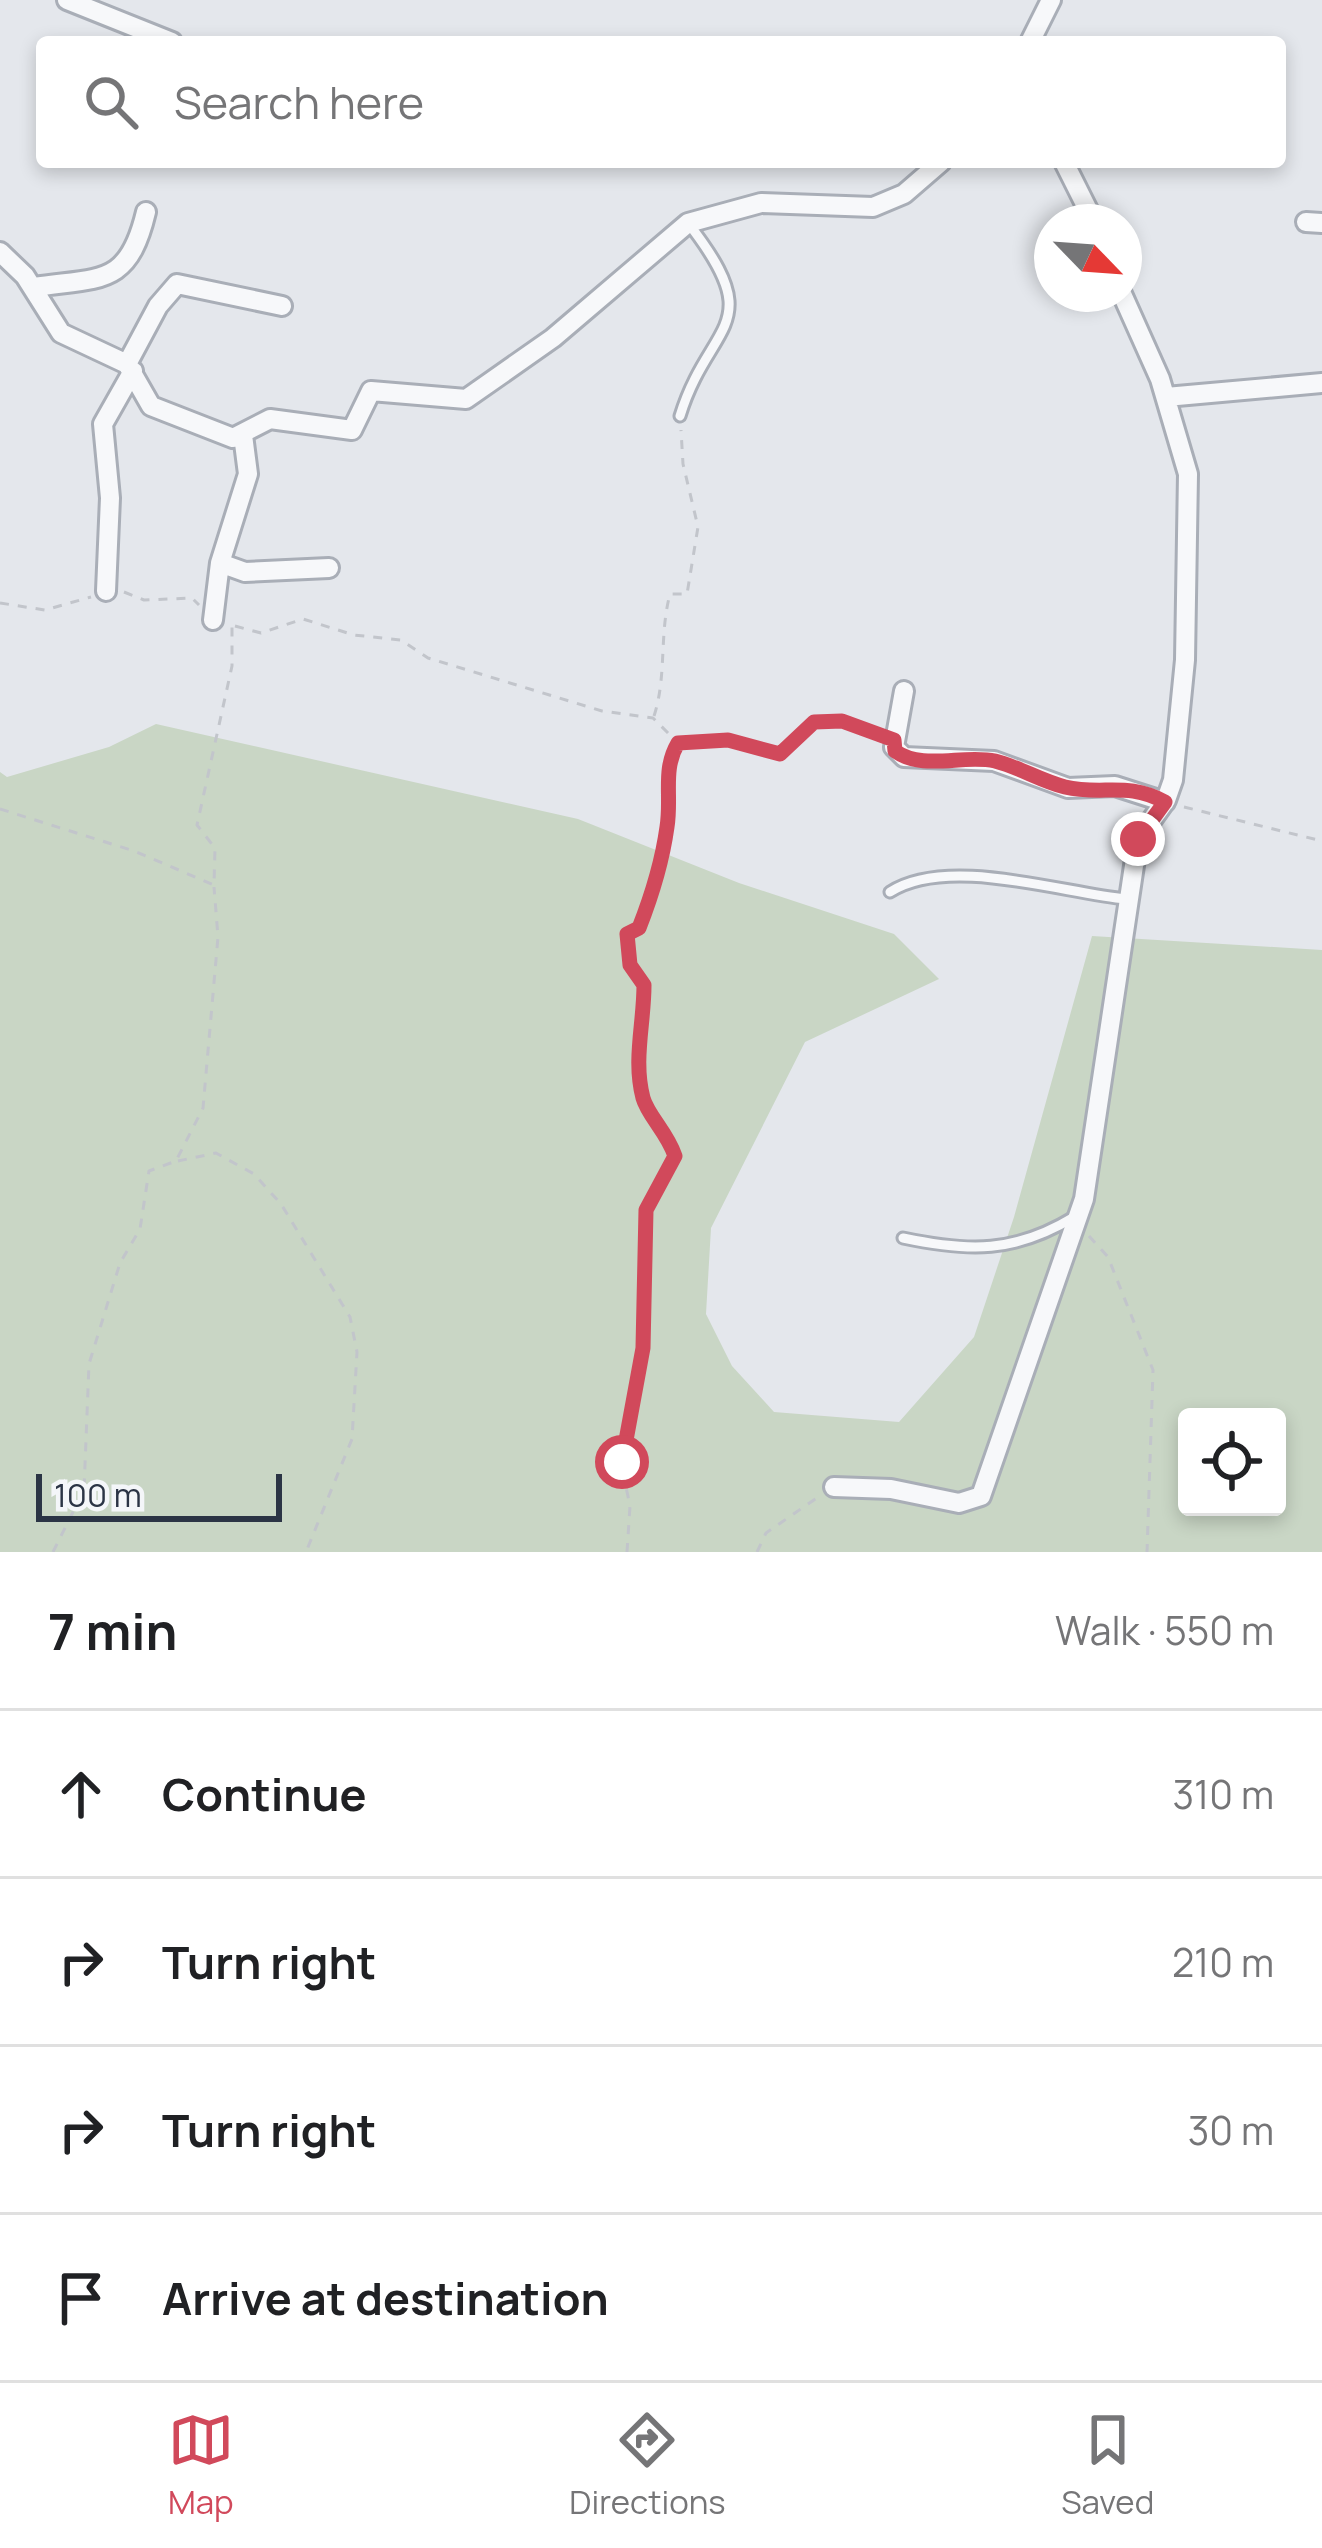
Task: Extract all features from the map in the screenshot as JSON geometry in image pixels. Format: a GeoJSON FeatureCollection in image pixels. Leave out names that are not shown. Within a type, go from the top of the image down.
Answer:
{"type":"FeatureCollection","features":[{"type":"Feature","properties":{"kind":"street"},"geometry":{"type":"LineString","coordinates":[[68,0],[157,36]]}},
{"type":"Feature","properties":{"kind":"street"},"geometry":{"type":"LineString","coordinates":[[1033,36],[1051,0]]}},
{"type":"Feature","properties":{"kind":"street"},"geometry":{"type":"LineString","coordinates":[[0,252],[34,287],[68,338],[130,368],[147,401],[161,413],[233,438],[256,422],[270,419],[355,429],[371,391],[466,399],[554,338],[688,223],[760,203],[873,207],[904,194],[934,168]]}},
{"type":"Feature","properties":{"kind":"street"},"geometry":{"type":"LineString","coordinates":[[1067,168],[1085,204]]}},
{"type":"Feature","properties":{"kind":"street"},"geometry":{"type":"LineString","coordinates":[[34,287],[101,279],[123,268],[139,242],[146,212]]}},
{"type":"Feature","properties":{"kind":"street"},"geometry":{"type":"LineString","coordinates":[[106,590],[110,510],[104,424],[158,306],[177,284],[282,306]]}},
{"type":"Feature","properties":{"kind":"street"},"geometry":{"type":"LineString","coordinates":[[833,1487],[891,1489],[959,1503],[981,1496],[1077,1217],[1116,1007],[1126,898],[1140,831],[1165,801],[1173,780],[1185,660],[1188,474],[1166,397],[1130,312]]}},
{"type":"Feature","properties":{"kind":"street"},"geometry":{"type":"LineString","coordinates":[[1166,397],[1322,383]]}},
{"type":"Feature","properties":{"kind":"street"},"geometry":{"type":"LineString","coordinates":[[213,620],[220,562],[248,474],[243,435]]}},
{"type":"Feature","properties":{"kind":"street"},"geometry":{"type":"LineString","coordinates":[[220,562],[254,572],[329,568]]}},
{"type":"Feature","properties":{"kind":"street"},"geometry":{"type":"LineString","coordinates":[[904,691],[895,751],[911,759],[994,761],[1068,788],[1115,786],[1165,801]]}},
{"type":"Feature","properties":{"kind":"lane"},"geometry":{"type":"LineString","coordinates":[[680,416],[686,396],[717,349],[730,304],[717,261],[688,223]]}},
{"type":"Feature","properties":{"kind":"lane"},"geometry":{"type":"LineString","coordinates":[[890,892],[919,880],[1019,878],[1076,893],[1126,898]]}},
{"type":"Feature","properties":{"kind":"lane"},"geometry":{"type":"LineString","coordinates":[[903,1238],[961,1250],[995,1249],[1039,1237],[1077,1217]]}},
{"type":"Feature","properties":{"kind":"path"},"geometry":{"type":"LineString","coordinates":[[653,718],[663,688],[662,627],[670,594],[687,594],[698,527],[682,464],[680,416]]}},
{"type":"Feature","properties":{"kind":"path"},"geometry":{"type":"LineString","coordinates":[[213,620],[261,633],[303,619],[354,634],[401,640],[428,658],[602,711],[653,718],[678,743],[728,740],[780,754],[814,722],[842,721],[894,740]]}},
{"type":"Feature","properties":{"kind":"path"},"geometry":{"type":"LineString","coordinates":[[176,1162],[202,1108],[218,937],[215,848],[197,825],[232,666],[234,626]]}},
{"type":"Feature","properties":{"kind":"path"},"geometry":{"type":"LineString","coordinates":[[626,1552],[630,1506],[622,1462],[643,1348],[646,1210],[675,1156],[666,1130],[644,1105],[636,1060],[644,985],[630,965],[627,934],[639,928],[658,877],[668,820],[668,761],[678,743]]}},
{"type":"Feature","properties":{"kind":"path"},"geometry":{"type":"LineString","coordinates":[[1165,801],[1322,842]]}},
{"type":"Feature","properties":{"kind":"path"},"geometry":{"type":"LineString","coordinates":[[0,809],[134,851],[214,885]]}},
{"type":"Feature","properties":{"kind":"path"},"geometry":{"type":"LineString","coordinates":[[53,1552],[84,1490],[89,1364],[120,1263],[140,1229],[149,1171],[216,1153],[254,1174],[281,1204],[350,1317],[357,1352],[352,1438],[306,1552]]}},
{"type":"Feature","properties":{"kind":"path"},"geometry":{"type":"LineString","coordinates":[[1077,1217],[1108,1257],[1153,1370],[1147,1552]]}},
{"type":"Feature","properties":{"kind":"path"},"geometry":{"type":"LineString","coordinates":[[757,1552],[766,1532],[833,1487]]}},
{"type":"Feature","properties":{"kind":"green space"},"geometry":{"type":"Polygon","coordinates":[[[156,724],[578,819],[739,883],[894,934],[939,979],[805,1042],[711,1228],[706,1314],[732,1366],[774,1412],[899,1422],[974,1337],[1014,1217],[1092,936],[1322,950],[1322,1552],[0,1552],[0,772],[7,777],[109,747],[156,724]]]}},
{"type":"Feature","properties":{"kind":"route"},"geometry":{"type":"LineString","coordinates":[[622,1462],[643,1348],[646,1210],[675,1156],[666,1130],[644,1105],[636,1060],[644,1021],[644,985],[630,965],[627,934],[639,928],[658,877],[668,820],[668,761],[678,743],[728,740],[780,754],[814,722],[842,721],[894,740],[895,751],[911,759],[994,761],[1068,788],[1115,786],[1149,793],[1165,802],[1138,839]]}}]}
